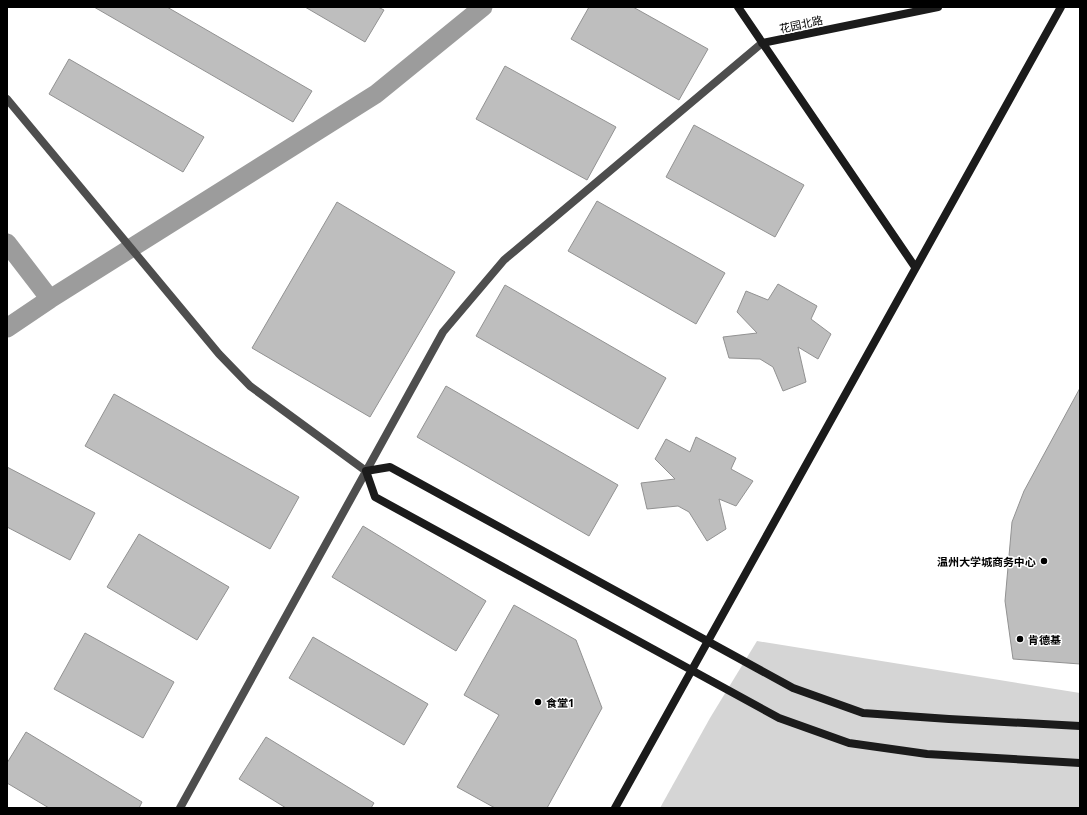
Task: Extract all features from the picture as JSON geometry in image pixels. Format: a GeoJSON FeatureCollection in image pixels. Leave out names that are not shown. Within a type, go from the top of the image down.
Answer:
{"type":"FeatureCollection","features":[{"type":"Feature","properties":{"kind":"street"},"geometry":{"type":"LineString","coordinates":[[738,7],[915,267]]}},
{"type":"Feature","properties":{"kind":"street","name":"花园北路"},"geometry":{"type":"LineString","coordinates":[[762,43],[938,7]]}},
{"type":"Feature","properties":{"kind":"street"},"geometry":{"type":"LineString","coordinates":[[615,808],[1061,7]]}},
{"type":"Feature","properties":{"kind":"street"},"geometry":{"type":"LineString","coordinates":[[180,808],[443,332],[504,260],[762,43]]}},
{"type":"Feature","properties":{"kind":"street"},"geometry":{"type":"LineString","coordinates":[[7,99],[219,354],[250,386],[366,471],[375,497],[779,718],[849,743],[927,754],[1080,763]]}},
{"type":"Feature","properties":{"kind":"street"},"geometry":{"type":"LineString","coordinates":[[366,471],[390,467],[793,688],[863,713],[1080,726]]}},
{"type":"Feature","properties":{"kind":"shaded area"},"geometry":{"type":"Polygon","coordinates":[[[757,641],[1080,693],[1080,808],[660,808],[710,718],[757,641]]]}},
{"type":"Feature","properties":{"kind":"building"},"geometry":{"type":"Polygon","coordinates":[[[94,7],[167,7],[312,91],[293,122],[94,7]]]}},
{"type":"Feature","properties":{"kind":"building"},"geometry":{"type":"Polygon","coordinates":[[[305,7],[378,7],[384,10],[365,42],[305,7]]]}},
{"type":"Feature","properties":{"kind":"building"},"geometry":{"type":"Polygon","coordinates":[[[589,7],[633,7],[708,49],[679,100],[571,39],[589,7]]]}},
{"type":"Feature","properties":{"kind":"building"},"geometry":{"type":"Polygon","coordinates":[[[69,59],[204,137],[183,172],[49,94],[69,59]]]}},
{"type":"Feature","properties":{"kind":"building"},"geometry":{"type":"Polygon","coordinates":[[[505,66],[616,127],[587,180],[476,119],[505,66]]]}},
{"type":"Feature","properties":{"kind":"building"},"geometry":{"type":"Polygon","coordinates":[[[694,125],[804,185],[775,237],[666,177],[694,125]]]}},
{"type":"Feature","properties":{"kind":"building"},"geometry":{"type":"Polygon","coordinates":[[[597,201],[725,273],[696,324],[568,251],[597,201]]]}},
{"type":"Feature","properties":{"kind":"building"},"geometry":{"type":"Polygon","coordinates":[[[337,202],[455,272],[370,417],[252,348],[337,202]]]}},
{"type":"Feature","properties":{"kind":"building"},"geometry":{"type":"Polygon","coordinates":[[[778,284],[817,306],[811,319],[831,334],[818,359],[798,347],[806,382],[783,391],[773,367],[760,359],[729,358],[723,337],[757,333],[737,312],[746,291],[768,300],[778,284]]]}},
{"type":"Feature","properties":{"kind":"building"},"geometry":{"type":"Polygon","coordinates":[[[505,285],[666,378],[638,429],[476,336],[505,285]]]}},
{"type":"Feature","properties":{"kind":"building"},"geometry":{"type":"Polygon","coordinates":[[[446,386],[618,485],[589,536],[417,437],[446,386]]]}},
{"type":"Feature","properties":{"kind":"building","name":"温州大学城商务中心"},"geometry":{"type":"Polygon","coordinates":[[[1080,388],[1080,664],[1013,659],[1005,601],[1012,522],[1024,491],[1080,388]]]}},
{"type":"Feature","properties":{"kind":"building"},"geometry":{"type":"Polygon","coordinates":[[[114,394],[299,497],[270,549],[85,446],[114,394]]]}},
{"type":"Feature","properties":{"kind":"building"},"geometry":{"type":"Polygon","coordinates":[[[696,437],[736,458],[731,469],[753,481],[736,506],[719,499],[726,529],[707,541],[689,512],[678,506],[647,509],[641,483],[675,479],[655,459],[666,439],[690,452],[696,437]]]}},
{"type":"Feature","properties":{"kind":"building"},"geometry":{"type":"Polygon","coordinates":[[[7,467],[95,513],[70,560],[7,527],[7,467]]]}},
{"type":"Feature","properties":{"kind":"building"},"geometry":{"type":"Polygon","coordinates":[[[363,526],[486,601],[456,651],[332,577],[363,526]]]}},
{"type":"Feature","properties":{"kind":"building"},"geometry":{"type":"Polygon","coordinates":[[[139,534],[229,587],[197,640],[107,587],[139,534]]]}},
{"type":"Feature","properties":{"kind":"building","name":"食堂1"},"geometry":{"type":"Polygon","coordinates":[[[514,605],[576,640],[602,708],[547,808],[495,808],[457,787],[499,715],[464,695],[514,605]]]}},
{"type":"Feature","properties":{"kind":"building"},"geometry":{"type":"Polygon","coordinates":[[[85,633],[174,682],[143,738],[54,689],[85,633]]]}},
{"type":"Feature","properties":{"kind":"building"},"geometry":{"type":"Polygon","coordinates":[[[313,637],[428,704],[404,745],[289,678],[313,637]]]}},
{"type":"Feature","properties":{"kind":"building"},"geometry":{"type":"Polygon","coordinates":[[[26,732],[142,802],[139,808],[49,808],[7,783],[7,763],[26,732]]]}},
{"type":"Feature","properties":{"kind":"building"},"geometry":{"type":"Polygon","coordinates":[[[266,737],[374,803],[371,808],[286,808],[239,779],[266,737]]]}},
{"type":"Feature","properties":{"kind":"waterway"},"geometry":{"type":"LineString","coordinates":[[7,243],[50,299],[376,94],[483,7]]}},
{"type":"Feature","properties":{"kind":"waterway"},"geometry":{"type":"LineString","coordinates":[[7,328],[50,299]]}},
{"type":"Feature","properties":{"kind":"place","name":"温州大学城商务中心"},"geometry":{"type":"Point","coordinates":[1044,561]}},
{"type":"Feature","properties":{"kind":"place","name":"肯德基"},"geometry":{"type":"Point","coordinates":[1020,639]}},
{"type":"Feature","properties":{"kind":"place","name":"食堂1"},"geometry":{"type":"Point","coordinates":[538,702]}}]}
